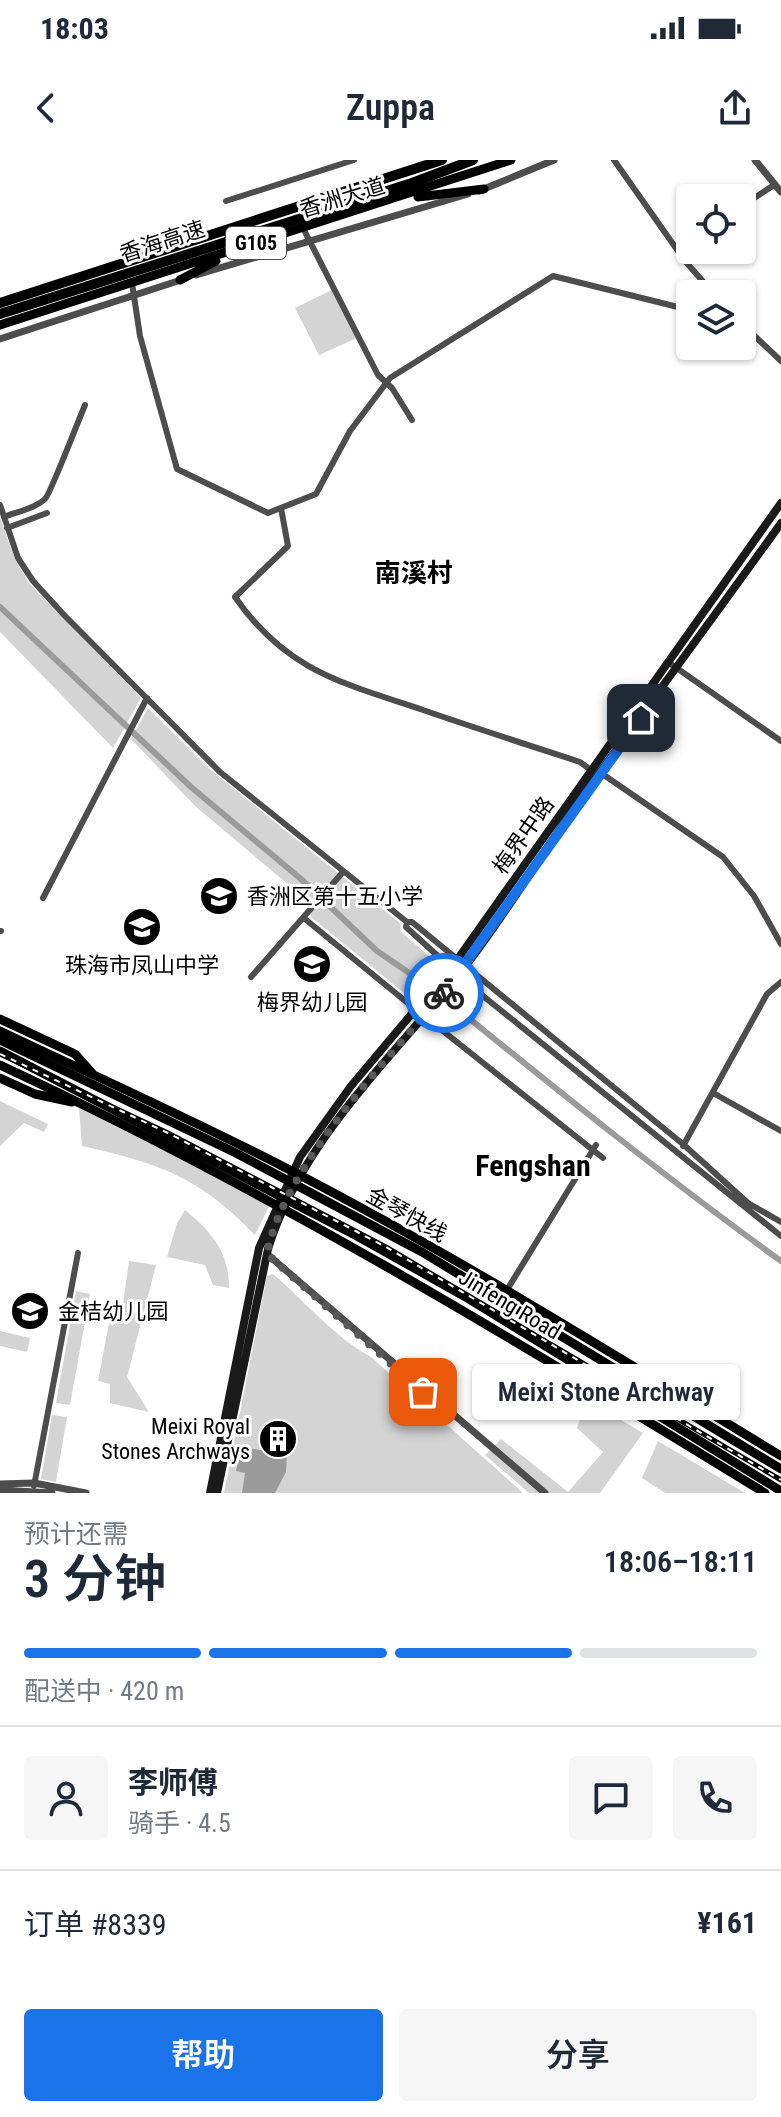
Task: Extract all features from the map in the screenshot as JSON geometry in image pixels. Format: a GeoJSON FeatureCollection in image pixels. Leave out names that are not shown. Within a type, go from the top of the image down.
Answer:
{"type":"FeatureCollection","features":[{"type":"Feature","properties":{"kind":"highway","name":"香海高速"},"geometry":{"type":"LineString","coordinates":[[0,303],[442,160]]}},
{"type":"Feature","properties":{"kind":"highway","name":"香海高速"},"geometry":{"type":"LineString","coordinates":[[0,312],[398,188],[475,160]]}},
{"type":"Feature","properties":{"kind":"main road","name":"香洲大道"},"geometry":{"type":"LineString","coordinates":[[0,312],[475,160]]}},
{"type":"Feature","properties":{"kind":"main road","name":"香洲大道"},"geometry":{"type":"LineString","coordinates":[[0,325],[511,160]]}},
{"type":"Feature","properties":{"kind":"main road"},"geometry":{"type":"LineString","coordinates":[[394,200],[484,189]]}},
{"type":"Feature","properties":{"kind":"main road"},"geometry":{"type":"LineString","coordinates":[[180,280],[239,249]]}},
{"type":"Feature","properties":{"kind":"main road"},"geometry":{"type":"LineString","coordinates":[[0,303],[32,300]]}},
{"type":"Feature","properties":{"kind":"main road","name":"梅界中路"},"geometry":{"type":"LineString","coordinates":[[291,1184],[305,1169],[364,1084],[458,975],[461,964],[591,770],[781,503]]}},
{"type":"Feature","properties":{"kind":"main road","name":"梅界中路"},"geometry":{"type":"LineString","coordinates":[[285,1198],[351,1086],[450,968],[461,964],[781,523]]}},
{"type":"Feature","properties":{"kind":"main road"},"geometry":{"type":"LineString","coordinates":[[0,1019],[75,1054],[108,1091]]}},
{"type":"Feature","properties":{"kind":"main road","name":"金琴快线"},"geometry":{"type":"LineString","coordinates":[[0,1031],[269,1160],[368,1212],[493,1282],[781,1456]]}},
{"type":"Feature","properties":{"kind":"main road","name":"Jinfeng Road"},"geometry":{"type":"LineString","coordinates":[[0,1040],[236,1153],[502,1298],[779,1468]]}},
{"type":"Feature","properties":{"kind":"main road","name":"Jinfeng Road"},"geometry":{"type":"LineString","coordinates":[[0,1051],[285,1198],[464,1296],[781,1491]]}},
{"type":"Feature","properties":{"kind":"main road"},"geometry":{"type":"LineString","coordinates":[[0,1065],[209,1168],[365,1255],[474,1316],[765,1493]]}},
{"type":"Feature","properties":{"kind":"main road"},"geometry":{"type":"LineString","coordinates":[[0,1078],[35,1094],[117,1111]]}},
{"type":"Feature","properties":{"kind":"main road"},"geometry":{"type":"LineString","coordinates":[[305,1169],[304,1184],[310,1193]]}},
{"type":"Feature","properties":{"kind":"main road"},"geometry":{"type":"LineString","coordinates":[[217,1493],[267,1254],[285,1198]]}},
{"type":"Feature","properties":{"kind":"main road"},"geometry":{"type":"LineString","coordinates":[[210,1493],[259,1248],[285,1198]]}},
{"type":"Feature","properties":{"kind":"main road"},"geometry":{"type":"LineString","coordinates":[[278,1218],[293,1209],[302,1209]]}},
{"type":"Feature","properties":{"kind":"street"},"geometry":{"type":"LineString","coordinates":[[226,201],[354,160]]}},
{"type":"Feature","properties":{"kind":"street"},"geometry":{"type":"LineString","coordinates":[[0,339],[134,294],[484,189],[554,160]]}},
{"type":"Feature","properties":{"kind":"street"},"geometry":{"type":"LineString","coordinates":[[614,160],[676,248]]}},
{"type":"Feature","properties":{"kind":"street"},"geometry":{"type":"LineString","coordinates":[[755,160],[781,192]]}},
{"type":"Feature","properties":{"kind":"street"},"geometry":{"type":"LineString","coordinates":[[756,197],[774,185]]}},
{"type":"Feature","properties":{"kind":"street"},"geometry":{"type":"LineString","coordinates":[[303,228],[378,375],[412,420]]}},
{"type":"Feature","properties":{"kind":"street"},"geometry":{"type":"LineString","coordinates":[[689,264],[702,280]]}},
{"type":"Feature","properties":{"kind":"street"},"geometry":{"type":"LineString","coordinates":[[132,283],[140,336],[177,469],[268,513],[316,494],[350,431],[390,378],[553,276],[676,307]]}},
{"type":"Feature","properties":{"kind":"street"},"geometry":{"type":"LineString","coordinates":[[756,337],[781,361]]}},
{"type":"Feature","properties":{"kind":"street"},"geometry":{"type":"LineString","coordinates":[[4,517],[43,502],[49,496],[61,456],[85,405]]}},
{"type":"Feature","properties":{"kind":"street"},"geometry":{"type":"LineString","coordinates":[[0,505],[18,558],[33,581],[220,772],[343,872],[407,922],[412,922],[684,1145],[748,1203],[781,1222]]}},
{"type":"Feature","properties":{"kind":"street"},"geometry":{"type":"LineString","coordinates":[[281,508],[288,546],[235,597],[256,628],[284,652],[347,686],[580,762],[591,770]]}},
{"type":"Feature","properties":{"kind":"street"},"geometry":{"type":"LineString","coordinates":[[7,528],[47,513]]}},
{"type":"Feature","properties":{"kind":"street"},"geometry":{"type":"LineString","coordinates":[[668,662],[781,741]]}},
{"type":"Feature","properties":{"kind":"street"},"geometry":{"type":"LineString","coordinates":[[43,898],[147,698]]}},
{"type":"Feature","properties":{"kind":"street"},"geometry":{"type":"LineString","coordinates":[[601,773],[723,857],[754,896],[781,944]]}},
{"type":"Feature","properties":{"kind":"street"},"geometry":{"type":"LineString","coordinates":[[251,977],[343,872]]}},
{"type":"Feature","properties":{"kind":"street"},"geometry":{"type":"LineString","coordinates":[[305,919],[415,1009]]}},
{"type":"Feature","properties":{"kind":"street"},"geometry":{"type":"LineString","coordinates":[[407,922],[406,927],[472,987],[781,1236]]}},
{"type":"Feature","properties":{"kind":"street"},"geometry":{"type":"LineString","coordinates":[[679,1153],[767,994],[781,982]]}},
{"type":"Feature","properties":{"kind":"street"},"geometry":{"type":"LineString","coordinates":[[442,995],[456,988],[472,987]]}},
{"type":"Feature","properties":{"kind":"street"},"geometry":{"type":"LineString","coordinates":[[424,1016],[603,1158]]}},
{"type":"Feature","properties":{"kind":"street"},"geometry":{"type":"LineString","coordinates":[[404,1023],[412,1029]]}},
{"type":"Feature","properties":{"kind":"street"},"geometry":{"type":"LineString","coordinates":[[713,1093],[781,1131]]}},
{"type":"Feature","properties":{"kind":"street"},"geometry":{"type":"LineString","coordinates":[[502,1298],[594,1148]]}},
{"type":"Feature","properties":{"kind":"street"},"geometry":{"type":"LineString","coordinates":[[34,1486],[78,1253]]}},
{"type":"Feature","properties":{"kind":"street"},"geometry":{"type":"LineString","coordinates":[[267,1254],[545,1493]]}},
{"type":"Feature","properties":{"kind":"street"},"geometry":{"type":"LineString","coordinates":[[0,1484],[86,1493]]}},
{"type":"Feature","properties":{"kind":"street"},"geometry":{"type":"LineString","coordinates":[[0,1490],[34,1486],[52,1493]]}},
{"type":"Feature","properties":{"kind":"shaded area"},"geometry":{"type":"Polygon","coordinates":[[[332,290],[357,338],[319,355],[295,308],[332,290]]]}},
{"type":"Feature","properties":{"kind":"shaded area"},"geometry":{"type":"Polygon","coordinates":[[[0,518],[15,559],[29,583],[141,698],[113,748],[0,632],[0,518]]]}},
{"type":"Feature","properties":{"kind":"shaded area"},"geometry":{"type":"Polygon","coordinates":[[[148,708],[212,771],[401,924],[400,931],[444,969],[415,1002],[311,917],[309,902],[195,806],[131,739],[148,708]]]}},
{"type":"Feature","properties":{"kind":"shaded area"},"geometry":{"type":"Polygon","coordinates":[[[0,1101],[48,1124],[44,1132],[24,1123],[0,1146],[0,1101]]]}},
{"type":"Feature","properties":{"kind":"shaded area"},"geometry":{"type":"Polygon","coordinates":[[[79,1108],[270,1204],[255,1235],[215,1199],[176,1175],[156,1166],[82,1146],[79,1108]]]}},
{"type":"Feature","properties":{"kind":"shaded area"},"geometry":{"type":"Polygon","coordinates":[[[185,1210],[217,1244],[226,1264],[229,1288],[213,1285],[205,1265],[167,1257],[177,1223],[185,1210]]]}},
{"type":"Feature","properties":{"kind":"shaded area"},"geometry":{"type":"Polygon","coordinates":[[[129,1261],[156,1265],[127,1377],[149,1412],[110,1403],[110,1384],[98,1381],[110,1318],[121,1318],[129,1261]]]}},
{"type":"Feature","properties":{"kind":"shaded area"},"geometry":{"type":"Polygon","coordinates":[[[273,1274],[332,1329],[371,1357],[523,1493],[224,1493],[267,1276],[273,1274]]]}},
{"type":"Feature","properties":{"kind":"shaded area"},"geometry":{"type":"Polygon","coordinates":[[[76,1291],[90,1294],[70,1405],[56,1403],[76,1291]]]}},
{"type":"Feature","properties":{"kind":"shaded area"},"geometry":{"type":"Polygon","coordinates":[[[0,1331],[30,1338],[27,1352],[0,1346],[0,1331]]]}},
{"type":"Feature","properties":{"kind":"shaded area"},"geometry":{"type":"Polygon","coordinates":[[[586,1399],[643,1433],[600,1493],[529,1493],[485,1455],[501,1439],[568,1492],[603,1452],[577,1428],[586,1399]]]}},
{"type":"Feature","properties":{"kind":"shaded area"},"geometry":{"type":"Polygon","coordinates":[[[52,1415],[67,1417],[56,1482],[41,1479],[52,1415]]]}},
{"type":"Feature","properties":{"kind":"shaded area"},"geometry":{"type":"Polygon","coordinates":[[[658,1441],[745,1493],[665,1493],[642,1478],[658,1441]]]}},
{"type":"Feature","properties":{"kind":"shaded area"},"geometry":{"type":"Polygon","coordinates":[[[247,1448],[287,1454],[286,1472],[275,1493],[242,1493],[245,1473],[236,1471],[241,1450],[247,1448]]]}},
{"type":"Feature","properties":{"kind":"waterway"},"geometry":{"type":"LineString","coordinates":[[0,607],[191,787],[301,879],[377,951],[421,981]]}},
{"type":"Feature","properties":{"kind":"waterway"},"geometry":{"type":"LineString","coordinates":[[455,1007],[616,1136],[781,1261]]}},
{"type":"Feature","properties":{"kind":"railway"},"geometry":{"type":"LineString","coordinates":[[0,1054],[168,1133],[386,1247],[781,1480]]}},
{"type":"Feature","properties":{"kind":"way so far"},"geometry":{"type":"LineString","coordinates":[[423,1392],[267,1254],[278,1218],[310,1161],[364,1084],[444,993]]}},
{"type":"Feature","properties":{"kind":"place","name":"香洲区第十五小学"},"geometry":{"type":"Point","coordinates":[219,896]}},
{"type":"Feature","properties":{"kind":"place","name":"珠海市凤山中学"},"geometry":{"type":"Point","coordinates":[142,927]}},
{"type":"Feature","properties":{"kind":"place","name":"梅界幼儿园"},"geometry":{"type":"Point","coordinates":[312,964]}},
{"type":"Feature","properties":{"kind":"place","name":"金桔幼儿园"},"geometry":{"type":"Point","coordinates":[30,1311]}},
{"type":"Feature","properties":{"kind":"place","name":"Meixi Stone Archway"},"geometry":{"type":"Point","coordinates":[423,1392]}},
{"type":"Feature","properties":{"kind":"place","name":"Meixi Royal Stones Archways"},"geometry":{"type":"Point","coordinates":[278,1439]}},
{"type":"Feature","properties":{"kind":"district","name":"南溪村"},"geometry":{"type":"Point","coordinates":[414,573]}},
{"type":"Feature","properties":{"kind":"district","name":"Fengshan"},"geometry":{"type":"Point","coordinates":[533,1166]}},
{"type":"Feature","properties":{"kind":"route"},"geometry":{"type":"LineString","coordinates":[[444,993],[579,800],[641,718]]}}]}
